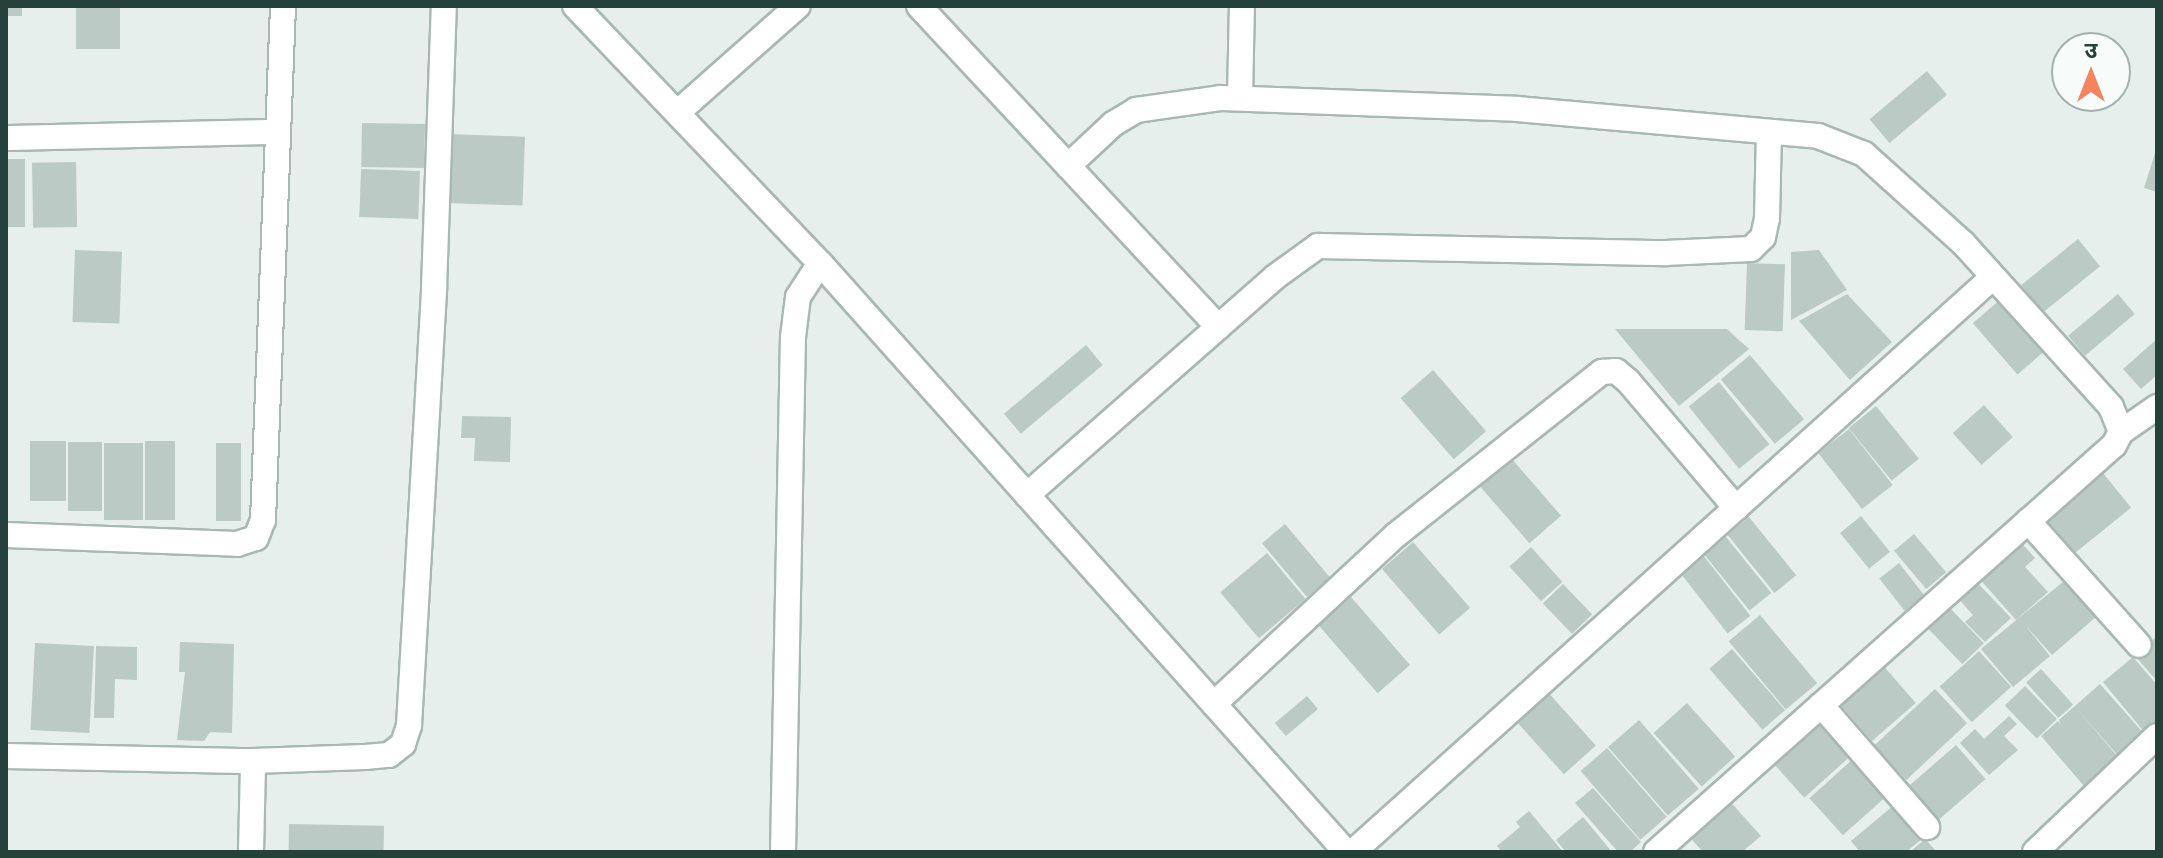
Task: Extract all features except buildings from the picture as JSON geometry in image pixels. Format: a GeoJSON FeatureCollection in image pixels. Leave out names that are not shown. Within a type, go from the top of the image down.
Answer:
{"type":"FeatureCollection","features":[{"type":"Feature","properties":{"kind":"street"},"geometry":{"type":"LineString","coordinates":[[6,535],[237,544],[256,538],[263,520],[283,6]]}},
{"type":"Feature","properties":{"kind":"street"},"geometry":{"type":"LineString","coordinates":[[6,756],[253,761],[389,755],[403,744],[409,725],[444,6]]}},
{"type":"Feature","properties":{"kind":"street"},"geometry":{"type":"LineString","coordinates":[[575,6],[820,263],[1346,852]]}},
{"type":"Feature","properties":{"kind":"street"},"geometry":{"type":"LineString","coordinates":[[678,112],[798,6]]}},
{"type":"Feature","properties":{"kind":"street"},"geometry":{"type":"LineString","coordinates":[[919,6],[1218,327]]}},
{"type":"Feature","properties":{"kind":"street"},"geometry":{"type":"LineString","coordinates":[[1240,98],[1242,6]]}},
{"type":"Feature","properties":{"kind":"street"},"geometry":{"type":"LineString","coordinates":[[1068,166],[1113,124],[1136,110],[1164,103],[1240,98],[1517,109],[1818,136],[1864,154],[1914,196],[1993,277],[2111,407],[2121,432]]}},
{"type":"Feature","properties":{"kind":"street"},"geometry":{"type":"LineString","coordinates":[[6,138],[278,132]]}},
{"type":"Feature","properties":{"kind":"street"},"geometry":{"type":"LineString","coordinates":[[1027,495],[1218,327],[1318,246],[1665,253],[1751,249],[1763,237],[1767,218],[1769,132]]}},
{"type":"Feature","properties":{"kind":"street"},"geometry":{"type":"LineString","coordinates":[[783,852],[793,337],[798,297],[820,263]]}},
{"type":"Feature","properties":{"kind":"street"},"geometry":{"type":"LineString","coordinates":[[1353,852],[1993,277]]}},
{"type":"Feature","properties":{"kind":"street"},"geometry":{"type":"LineString","coordinates":[[1214,704],[1396,535],[1602,372],[1616,371],[1628,381],[1736,508]]}},
{"type":"Feature","properties":{"kind":"street"},"geometry":{"type":"LineString","coordinates":[[1656,852],[2114,445],[2121,432],[2157,407]]}},
{"type":"Feature","properties":{"kind":"street"},"geometry":{"type":"LineString","coordinates":[[2028,521],[2139,645]]}},
{"type":"Feature","properties":{"kind":"street"},"geometry":{"type":"LineString","coordinates":[[1821,705],[1927,827]]}},
{"type":"Feature","properties":{"kind":"street"},"geometry":{"type":"LineString","coordinates":[[2035,852],[2157,736]]}},
{"type":"Feature","properties":{"kind":"street"},"geometry":{"type":"LineString","coordinates":[[251,852],[253,761]]}}]}
